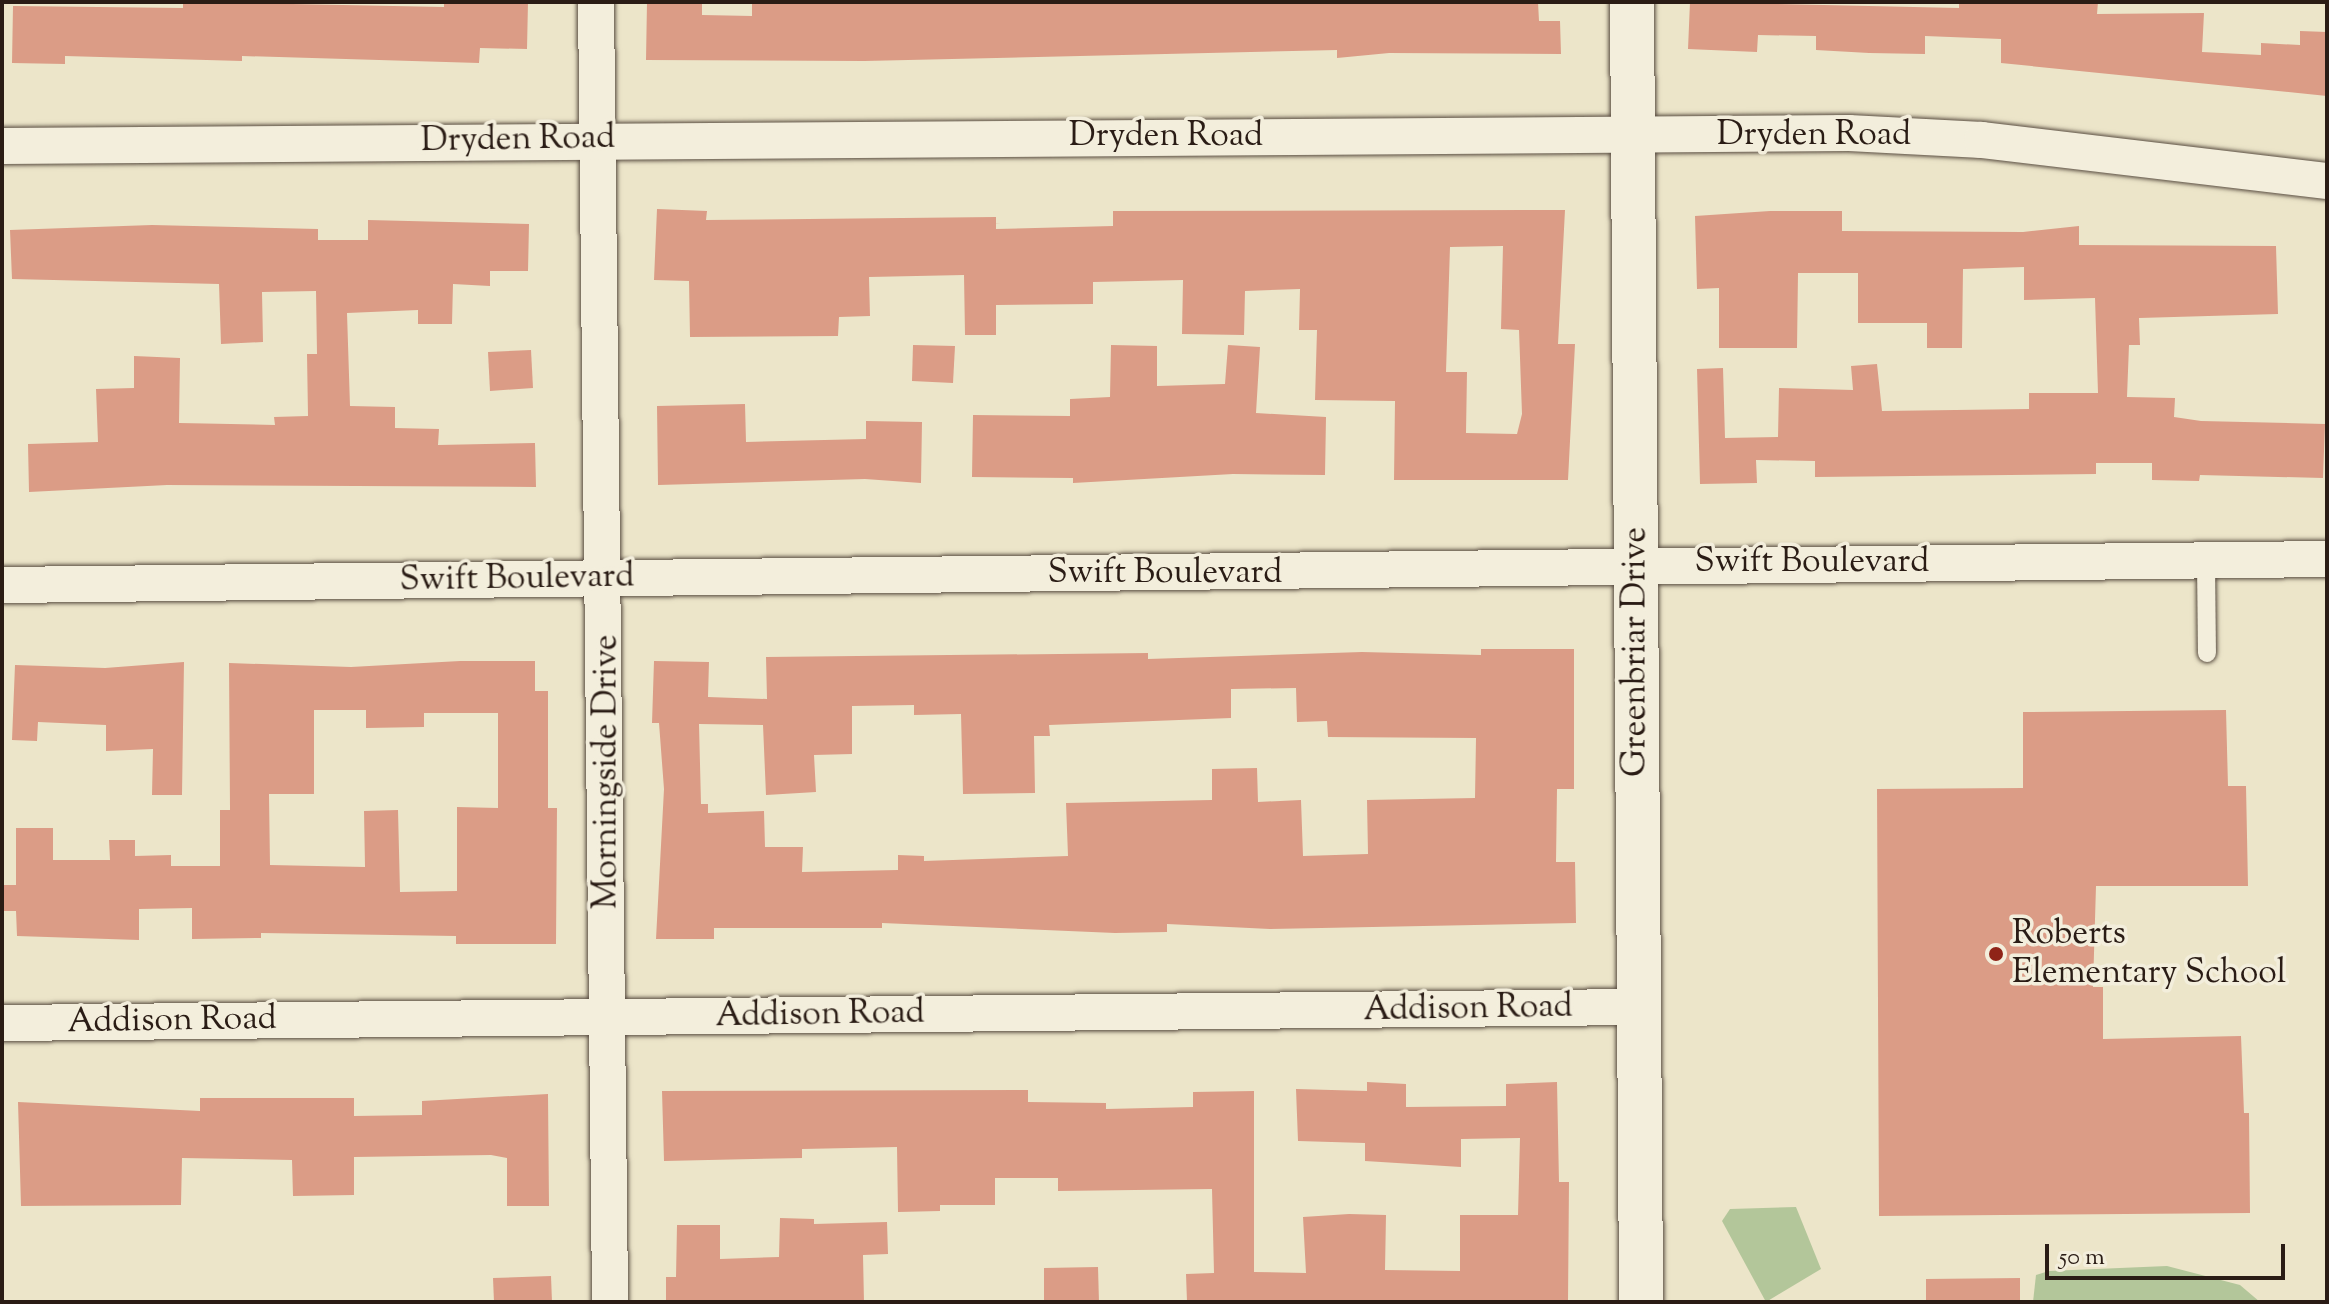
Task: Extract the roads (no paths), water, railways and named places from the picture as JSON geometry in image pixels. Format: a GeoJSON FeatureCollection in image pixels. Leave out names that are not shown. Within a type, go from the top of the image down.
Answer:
{"type":"FeatureCollection","features":[{"type":"Feature","properties":{"kind":"main road","name":"Greenbriar Drive"},"geometry":{"type":"LineString","coordinates":[[1632,2],[1641,1302]]}},
{"type":"Feature","properties":{"kind":"street","name":"Morningside Drive"},"geometry":{"type":"LineString","coordinates":[[596,2],[606,578],[610,1302]]}},
{"type":"Feature","properties":{"kind":"street","name":"Dryden Road"},"geometry":{"type":"LineString","coordinates":[[2,146],[1849,133],[1982,140],[2327,181]]}},
{"type":"Feature","properties":{"kind":"street","name":"Swift Boulevard"},"geometry":{"type":"LineString","coordinates":[[2,585],[1595,570],[1636,564],[2327,559]]}},
{"type":"Feature","properties":{"kind":"street","name":"Addison Road"},"geometry":{"type":"LineString","coordinates":[[2,1023],[1639,1007]]}},
{"type":"Feature","properties":{"kind":"lane"},"geometry":{"type":"LineString","coordinates":[[2206,561],[2207,653]]}},
{"type":"Feature","properties":{"kind":"place","name":"Roberts Elementary School"},"geometry":{"type":"Point","coordinates":[1996,954]}}]}
